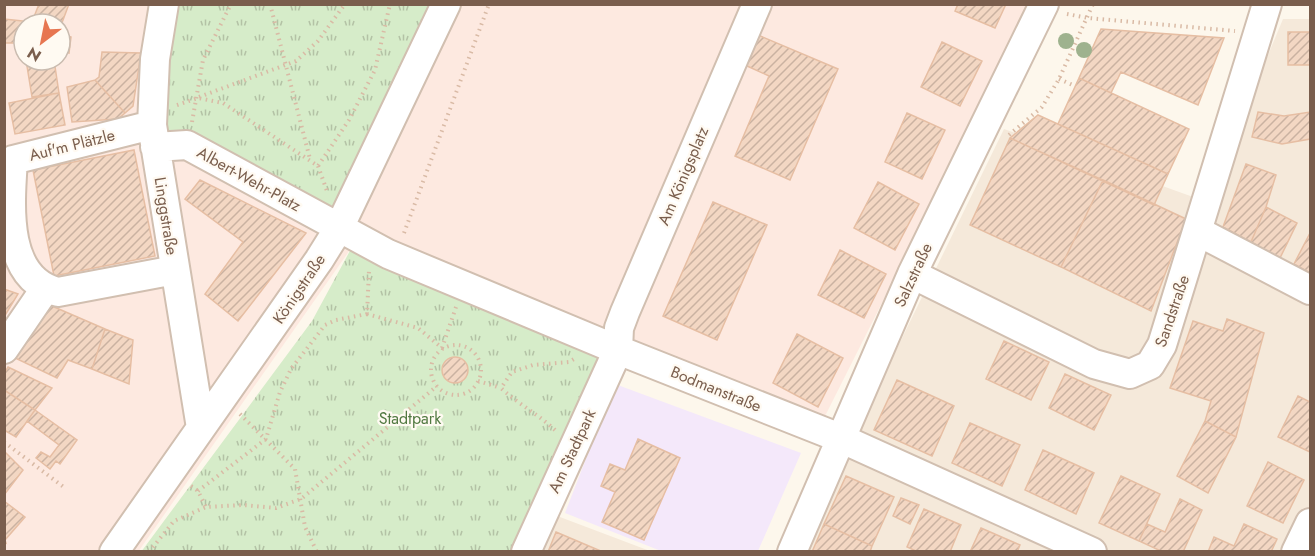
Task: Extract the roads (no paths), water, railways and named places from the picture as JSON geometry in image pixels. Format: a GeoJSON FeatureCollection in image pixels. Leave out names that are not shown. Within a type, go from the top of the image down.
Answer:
{"type":"FeatureCollection","features":[{"type":"Feature","properties":{"kind":"street","name":"Linggstraße"},"geometry":{"type":"LineString","coordinates":[[164,4],[155,59],[153,128],[201,428]]}},
{"type":"Feature","properties":{"kind":"street","name":"Königstraße"},"geometry":{"type":"LineString","coordinates":[[114,552],[339,228],[446,4]]}},
{"type":"Feature","properties":{"kind":"street","name":"Am Königsplatz"},"geometry":{"type":"LineString","coordinates":[[608,346],[619,328],[757,4]]}},
{"type":"Feature","properties":{"kind":"street","name":"Sandstraße"},"geometry":{"type":"LineString","coordinates":[[912,274],[1094,364],[1130,374],[1150,365],[1162,345],[1199,232],[1267,4]]}},
{"type":"Feature","properties":{"kind":"street","name":"Salzstraße"},"geometry":{"type":"LineString","coordinates":[[792,552],[912,274],[1044,6]]}},
{"type":"Feature","properties":{"kind":"street","name":"Albert-Wehr-Platz"},"geometry":{"type":"LineString","coordinates":[[153,128],[339,228]]}},
{"type":"Feature","properties":{"kind":"street","name":"Auf'm Plätzle"},"geometry":{"type":"LineString","coordinates":[[25,275],[14,241],[9,155],[153,128]]}},
{"type":"Feature","properties":{"kind":"street","name":"Bodmanstraße"},"geometry":{"type":"LineString","coordinates":[[339,228],[391,245],[464,285],[608,346],[840,438],[1092,552]]}},
{"type":"Feature","properties":{"kind":"street"},"geometry":{"type":"LineString","coordinates":[[1199,232],[1311,290]]}},
{"type":"Feature","properties":{"kind":"street"},"geometry":{"type":"LineString","coordinates":[[4,349],[25,275],[58,292],[175,270]]}},
{"type":"Feature","properties":{"kind":"street","name":"Am Stadtpark"},"geometry":{"type":"LineString","coordinates":[[526,552],[608,346]]}},
{"type":"Feature","properties":{"kind":"street"},"geometry":{"type":"LineString","coordinates":[[1296,552],[1311,523]]}},
{"type":"Feature","properties":{"kind":"park label","name":"Stadtpark"},"geometry":{"type":"Point","coordinates":[410,418]}}]}
